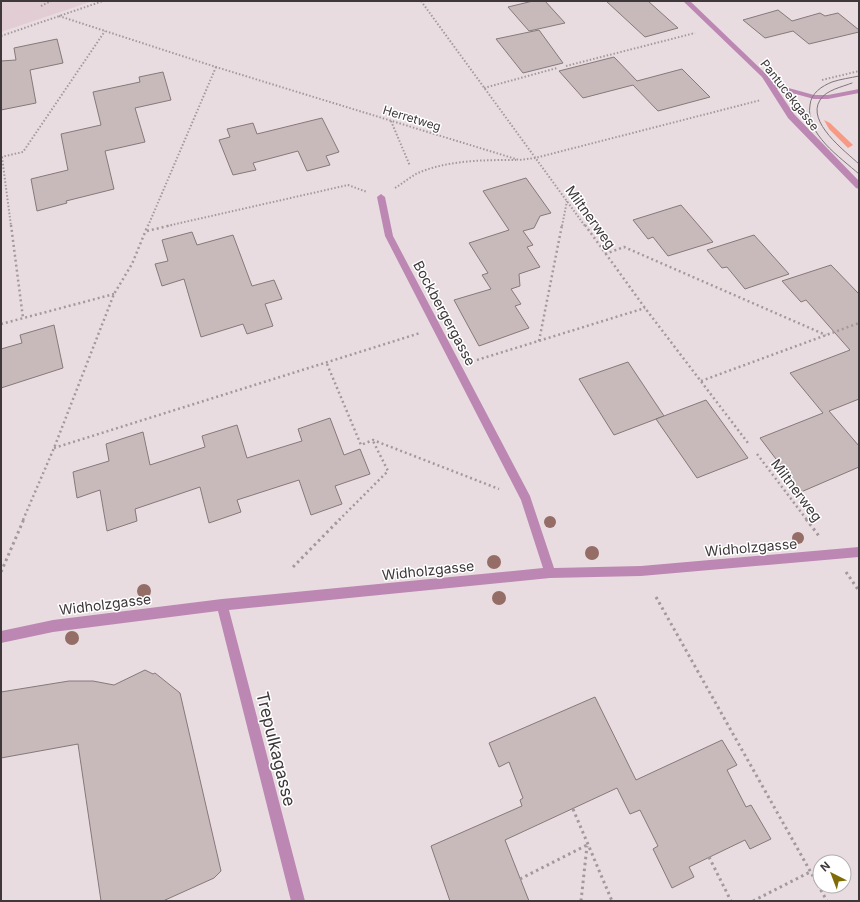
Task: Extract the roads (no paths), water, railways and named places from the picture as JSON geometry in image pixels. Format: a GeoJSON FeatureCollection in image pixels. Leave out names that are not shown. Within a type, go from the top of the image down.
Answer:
{"type":"FeatureCollection","features":[{"type":"Feature","properties":{"kind":"street","name":"Pantucekgasse"},"geometry":{"type":"LineString","coordinates":[[686,1],[754,65],[773,86],[791,116],[814,142],[859,186]]}},
{"type":"Feature","properties":{"kind":"street"},"geometry":{"type":"LineString","coordinates":[[773,86],[814,97],[828,97],[859,91]]}},
{"type":"Feature","properties":{"kind":"street","name":"Bockbergergasse"},"geometry":{"type":"LineString","coordinates":[[381,197],[389,236],[526,499],[550,573]]}},
{"type":"Feature","properties":{"kind":"street","name":"Widholzgasse"},"geometry":{"type":"LineString","coordinates":[[1,637],[53,626],[222,605],[550,573],[641,571],[859,552]]}},
{"type":"Feature","properties":{"kind":"street","name":"Trepulkagasse"},"geometry":{"type":"LineString","coordinates":[[222,605],[298,901]]}},
{"type":"Feature","properties":{"kind":"tram line"},"geometry":{"type":"LineString","coordinates":[[859,76],[842,79],[824,86],[812,97],[810,105],[810,116],[818,135],[834,152],[859,174]]}},
{"type":"Feature","properties":{"kind":"tram line"},"geometry":{"type":"LineString","coordinates":[[852,83],[834,89],[826,94],[820,100],[817,109],[818,117],[822,126],[837,144],[859,164]]}}]}
